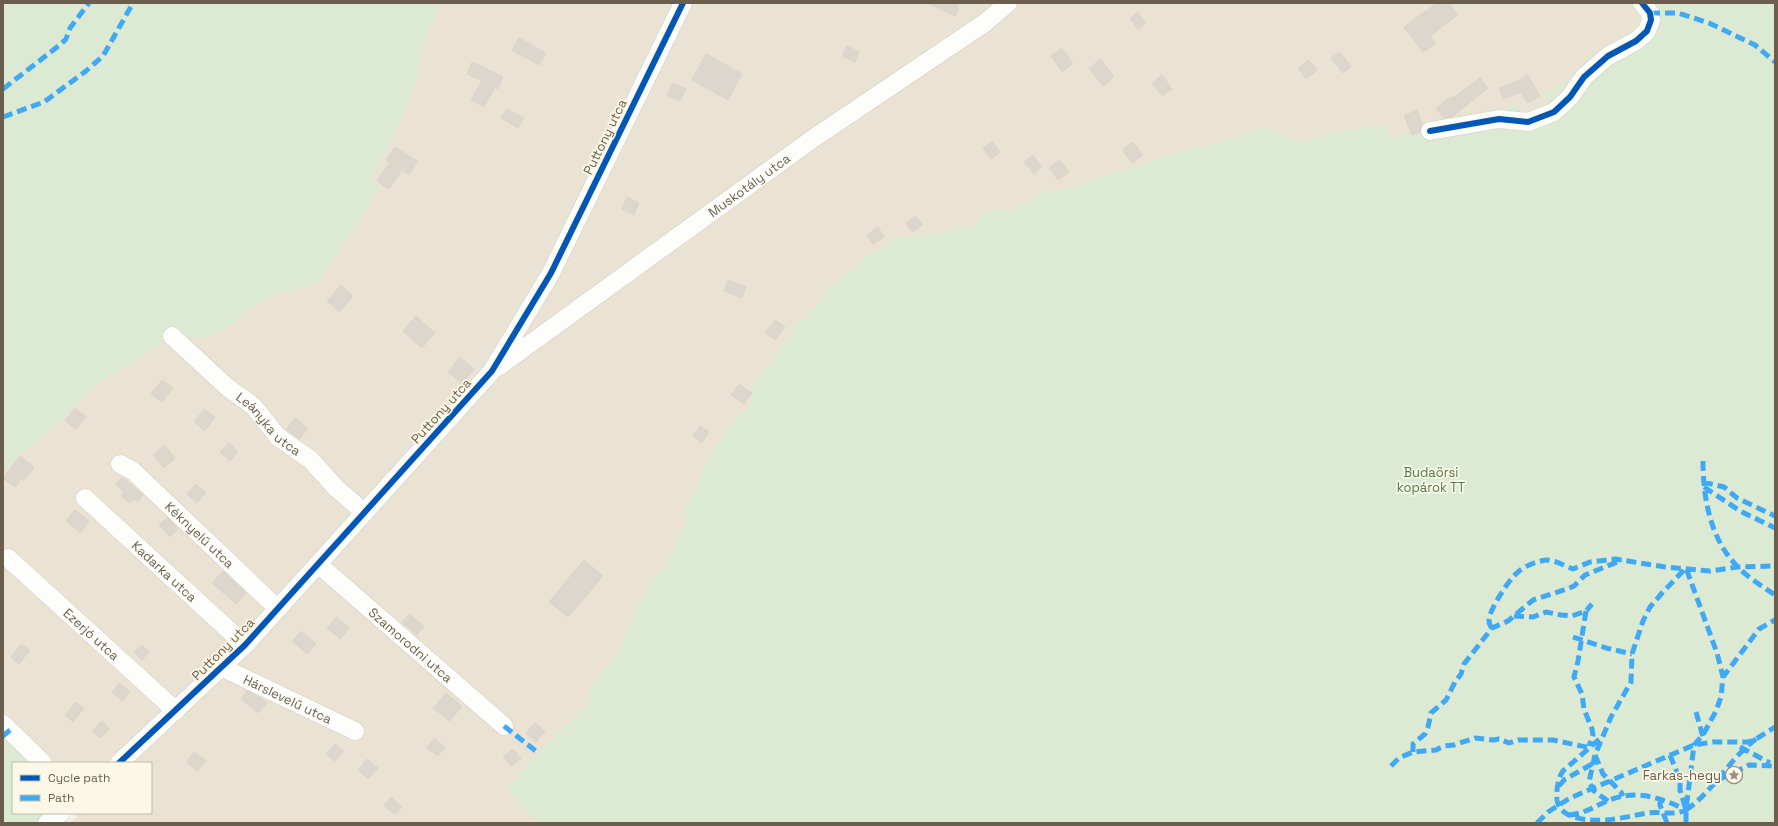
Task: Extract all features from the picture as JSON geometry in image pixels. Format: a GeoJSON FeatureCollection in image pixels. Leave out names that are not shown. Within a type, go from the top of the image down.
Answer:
{"type":"FeatureCollection","features":[{"type":"Feature","properties":{"kind":"street","name":"Puttony utca"},"geometry":{"type":"LineString","coordinates":[[120,762],[245,645],[492,371],[551,273],[683,3]]}},
{"type":"Feature","properties":{"kind":"street","name":"Muskotály utca"},"geometry":{"type":"LineString","coordinates":[[492,371],[811,140],[986,22],[1008,3]]}},
{"type":"Feature","properties":{"kind":"street"},"geometry":{"type":"LineString","coordinates":[[1430,131],[1499,118],[1528,122],[1554,112],[1570,97],[1584,77],[1608,56],[1636,41],[1647,31],[1651,20],[1650,13],[1642,3]]}},
{"type":"Feature","properties":{"kind":"street","name":"Leányka utca"},"geometry":{"type":"LineString","coordinates":[[172,336],[227,386],[253,406],[278,437],[311,460],[336,488],[364,512]]}},
{"type":"Feature","properties":{"kind":"street","name":"Kéknyelű utca"},"geometry":{"type":"LineString","coordinates":[[120,464],[132,471],[277,608]]}},
{"type":"Feature","properties":{"kind":"street","name":"Kadarka utca"},"geometry":{"type":"LineString","coordinates":[[85,498],[245,645]]}},
{"type":"Feature","properties":{"kind":"street","name":"Ezerjó utca"},"geometry":{"type":"LineString","coordinates":[[8,558],[176,711]]}},
{"type":"Feature","properties":{"kind":"street","name":"Szamorodni utca"},"geometry":{"type":"LineString","coordinates":[[318,564],[504,726]]}},
{"type":"Feature","properties":{"kind":"street","name":"Hárslevelű utca"},"geometry":{"type":"LineString","coordinates":[[221,667],[355,731]]}},
{"type":"Feature","properties":{"kind":"street"},"geometry":{"type":"LineString","coordinates":[[3,724],[42,762]]}},
{"type":"Feature","properties":{"kind":"street"},"geometry":{"type":"LineString","coordinates":[[47,823],[60,814]]}},
{"type":"Feature","properties":{"kind":"shaded area"},"geometry":{"type":"Polygon","coordinates":[[[412,3],[1652,3],[1664,24],[547,823],[69,823],[77,817],[74,814],[152,814],[152,762],[22,762],[3,743],[3,471],[97,385],[379,185],[368,180],[412,3]]]}},
{"type":"Feature","properties":{"kind":"green space"},"geometry":{"type":"Polygon","coordinates":[[[3,3],[434,3],[438,14],[426,35],[417,80],[404,113],[389,146],[369,179],[380,185],[366,212],[362,215],[320,281],[271,297],[244,313],[227,328],[204,337],[166,341],[97,385],[61,420],[3,471],[3,3]]]}},
{"type":"Feature","properties":{"kind":"green space","name":"Budaörsi kopárok TT"},"geometry":{"type":"Polygon","coordinates":[[[1634,3],[1775,3],[1775,823],[538,823],[505,786],[507,787],[539,752],[593,699],[587,694],[600,674],[616,657],[638,604],[670,558],[688,516],[684,511],[698,485],[711,453],[733,423],[748,409],[754,391],[750,389],[770,364],[798,321],[804,318],[809,319],[810,316],[807,313],[819,304],[828,288],[872,252],[879,250],[891,240],[958,229],[957,226],[972,227],[980,223],[978,216],[1001,208],[1005,211],[1012,211],[1024,204],[1025,205],[1043,193],[1065,189],[1199,146],[1205,148],[1264,127],[1302,142],[1332,133],[1384,126],[1390,139],[1409,132],[1412,136],[1465,115],[1505,109],[1516,103],[1523,116],[1553,107],[1544,95],[1549,91],[1551,93],[1554,91],[1578,71],[1643,23],[1630,6],[1634,3]]]}},
{"type":"Feature","properties":{"kind":"green space"},"geometry":{"type":"Polygon","coordinates":[[[3,728],[42,762],[12,762],[12,814],[53,814],[42,823],[3,823],[3,728]]]}},
{"type":"Feature","properties":{"kind":"building"},"geometry":{"type":"Polygon","coordinates":[[[927,3],[952,3],[959,6],[955,16],[927,3]]]}},
{"type":"Feature","properties":{"kind":"building"},"geometry":{"type":"Polygon","coordinates":[[[1437,3],[1449,3],[1458,15],[1430,36],[1436,43],[1423,52],[1404,27],[1437,3]]]}},
{"type":"Feature","properties":{"kind":"building"},"geometry":{"type":"Polygon","coordinates":[[[1138,12],[1146,23],[1138,29],[1130,19],[1138,12]]]}},
{"type":"Feature","properties":{"kind":"building"},"geometry":{"type":"Polygon","coordinates":[[[519,38],[546,53],[539,65],[512,50],[519,38]]]}},
{"type":"Feature","properties":{"kind":"building"},"geometry":{"type":"Polygon","coordinates":[[[847,46],[859,52],[855,62],[842,56],[847,46]]]}},
{"type":"Feature","properties":{"kind":"building"},"geometry":{"type":"Polygon","coordinates":[[[1062,48],[1073,64],[1062,72],[1051,56],[1062,48]]]}},
{"type":"Feature","properties":{"kind":"building"},"geometry":{"type":"Polygon","coordinates":[[[1340,52],[1351,67],[1343,73],[1331,58],[1340,52]]]}},
{"type":"Feature","properties":{"kind":"building"},"geometry":{"type":"Polygon","coordinates":[[[706,54],[742,74],[728,100],[692,80],[706,54]]]}},
{"type":"Feature","properties":{"kind":"building"},"geometry":{"type":"Polygon","coordinates":[[[1101,59],[1114,77],[1103,86],[1089,68],[1101,59]]]}},
{"type":"Feature","properties":{"kind":"building"},"geometry":{"type":"Polygon","coordinates":[[[1309,60],[1317,70],[1306,79],[1298,68],[1309,60]]]}},
{"type":"Feature","properties":{"kind":"building"},"geometry":{"type":"Polygon","coordinates":[[[472,62],[503,77],[498,89],[495,87],[484,107],[471,100],[482,81],[467,74],[472,62]]]}},
{"type":"Feature","properties":{"kind":"building"},"geometry":{"type":"Polygon","coordinates":[[[1162,75],[1172,89],[1162,96],[1152,83],[1162,75]]]}},
{"type":"Feature","properties":{"kind":"building"},"geometry":{"type":"Polygon","coordinates":[[[1528,75],[1540,96],[1527,103],[1521,92],[1503,99],[1499,88],[1528,75]]]}},
{"type":"Feature","properties":{"kind":"building"},"geometry":{"type":"Polygon","coordinates":[[[1480,78],[1488,88],[1452,117],[1444,118],[1436,108],[1452,96],[1453,98],[1480,78]]]}},
{"type":"Feature","properties":{"kind":"building"},"geometry":{"type":"Polygon","coordinates":[[[673,83],[686,89],[680,101],[667,95],[673,83]]]}},
{"type":"Feature","properties":{"kind":"building"},"geometry":{"type":"Polygon","coordinates":[[[507,109],[524,118],[518,128],[501,118],[507,109]]]}},
{"type":"Feature","properties":{"kind":"building"},"geometry":{"type":"Polygon","coordinates":[[[1417,110],[1422,124],[1420,132],[1412,135],[1404,116],[1417,110]]]}},
{"type":"Feature","properties":{"kind":"building"},"geometry":{"type":"Polygon","coordinates":[[[992,141],[1000,152],[991,159],[983,148],[992,141]]]}},
{"type":"Feature","properties":{"kind":"building"},"geometry":{"type":"Polygon","coordinates":[[[1133,142],[1143,155],[1132,163],[1122,150],[1133,142]]]}},
{"type":"Feature","properties":{"kind":"building"},"geometry":{"type":"Polygon","coordinates":[[[395,147],[418,161],[409,175],[402,170],[389,189],[377,181],[390,162],[386,160],[395,147]]]}},
{"type":"Feature","properties":{"kind":"building"},"geometry":{"type":"Polygon","coordinates":[[[1033,155],[1042,167],[1034,174],[1024,162],[1033,155]]]}},
{"type":"Feature","properties":{"kind":"building"},"geometry":{"type":"Polygon","coordinates":[[[1060,160],[1069,172],[1058,180],[1049,168],[1060,160]]]}},
{"type":"Feature","properties":{"kind":"building"},"geometry":{"type":"Polygon","coordinates":[[[627,197],[639,203],[634,215],[622,209],[627,197]]]}},
{"type":"Feature","properties":{"kind":"building"},"geometry":{"type":"Polygon","coordinates":[[[916,216],[923,225],[912,232],[906,223],[916,216]]]}},
{"type":"Feature","properties":{"kind":"building"},"geometry":{"type":"Polygon","coordinates":[[[878,227],[884,237],[873,244],[867,235],[878,227]]]}},
{"type":"Feature","properties":{"kind":"building"},"geometry":{"type":"Polygon","coordinates":[[[728,280],[746,287],[742,298],[724,291],[728,280]]]}},
{"type":"Feature","properties":{"kind":"building"},"geometry":{"type":"Polygon","coordinates":[[[341,285],[353,296],[339,312],[327,301],[341,285]]]}},
{"type":"Feature","properties":{"kind":"building"},"geometry":{"type":"Polygon","coordinates":[[[416,316],[435,333],[422,348],[403,331],[416,316]]]}},
{"type":"Feature","properties":{"kind":"building"},"geometry":{"type":"Polygon","coordinates":[[[775,320],[785,327],[775,340],[765,333],[775,320]]]}},
{"type":"Feature","properties":{"kind":"building"},"geometry":{"type":"Polygon","coordinates":[[[460,357],[474,369],[462,384],[448,372],[460,357]]]}},
{"type":"Feature","properties":{"kind":"building"},"geometry":{"type":"Polygon","coordinates":[[[162,380],[173,388],[162,402],[151,394],[162,380]]]}},
{"type":"Feature","properties":{"kind":"building"},"geometry":{"type":"Polygon","coordinates":[[[739,384],[752,393],[744,404],[731,395],[739,384]]]}},
{"type":"Feature","properties":{"kind":"building"},"geometry":{"type":"Polygon","coordinates":[[[75,408],[86,417],[76,429],[65,421],[75,408]]]}},
{"type":"Feature","properties":{"kind":"building"},"geometry":{"type":"Polygon","coordinates":[[[204,409],[215,417],[205,431],[194,422],[204,409]]]}},
{"type":"Feature","properties":{"kind":"building"},"geometry":{"type":"Polygon","coordinates":[[[296,418],[308,429],[299,439],[286,429],[296,418]]]}},
{"type":"Feature","properties":{"kind":"building"},"geometry":{"type":"Polygon","coordinates":[[[700,426],[709,432],[702,443],[693,436],[700,426]]]}},
{"type":"Feature","properties":{"kind":"building"},"geometry":{"type":"Polygon","coordinates":[[[229,443],[238,452],[230,461],[220,452],[229,443]]]}},
{"type":"Feature","properties":{"kind":"building"},"geometry":{"type":"Polygon","coordinates":[[[164,445],[175,458],[164,468],[153,455],[164,445]]]}},
{"type":"Feature","properties":{"kind":"building"},"geometry":{"type":"Polygon","coordinates":[[[20,456],[34,467],[24,481],[21,479],[15,487],[3,478],[20,456]]]}},
{"type":"Feature","properties":{"kind":"building"},"geometry":{"type":"Polygon","coordinates":[[[122,477],[143,495],[138,502],[134,499],[130,503],[121,496],[124,492],[116,485],[122,477]]]}},
{"type":"Feature","properties":{"kind":"building"},"geometry":{"type":"Polygon","coordinates":[[[196,484],[206,493],[197,503],[187,494],[196,484]]]}},
{"type":"Feature","properties":{"kind":"building"},"geometry":{"type":"Polygon","coordinates":[[[75,510],[89,521],[80,533],[66,521],[75,510]]]}},
{"type":"Feature","properties":{"kind":"building"},"geometry":{"type":"Polygon","coordinates":[[[167,517],[178,529],[170,537],[159,525],[167,517]]]}},
{"type":"Feature","properties":{"kind":"building"},"geometry":{"type":"Polygon","coordinates":[[[584,560],[603,576],[568,617],[549,602],[584,560]]]}},
{"type":"Feature","properties":{"kind":"building"},"geometry":{"type":"Polygon","coordinates":[[[223,571],[246,593],[236,604],[212,583],[223,571]]]}},
{"type":"Feature","properties":{"kind":"building"},"geometry":{"type":"Polygon","coordinates":[[[409,614],[424,626],[417,635],[402,622],[409,614]]]}},
{"type":"Feature","properties":{"kind":"building"},"geometry":{"type":"Polygon","coordinates":[[[337,617],[349,628],[340,639],[327,628],[337,617]]]}},
{"type":"Feature","properties":{"kind":"building"},"geometry":{"type":"Polygon","coordinates":[[[301,631],[316,644],[307,654],[292,641],[301,631]]]}},
{"type":"Feature","properties":{"kind":"building"},"geometry":{"type":"Polygon","coordinates":[[[21,644],[30,650],[19,664],[11,657],[21,644]]]}},
{"type":"Feature","properties":{"kind":"building"},"geometry":{"type":"Polygon","coordinates":[[[142,645],[149,652],[142,660],[134,652],[142,645]]]}},
{"type":"Feature","properties":{"kind":"building"},"geometry":{"type":"Polygon","coordinates":[[[119,683],[130,692],[122,701],[112,692],[119,683]]]}},
{"type":"Feature","properties":{"kind":"building"},"geometry":{"type":"Polygon","coordinates":[[[247,691],[261,698],[267,703],[258,713],[241,699],[247,691]]]}},
{"type":"Feature","properties":{"kind":"building"},"geometry":{"type":"Polygon","coordinates":[[[446,693],[462,706],[450,721],[433,708],[446,693]]]}},
{"type":"Feature","properties":{"kind":"building"},"geometry":{"type":"Polygon","coordinates":[[[76,702],[84,708],[73,722],[65,715],[76,702]]]}},
{"type":"Feature","properties":{"kind":"building"},"geometry":{"type":"Polygon","coordinates":[[[102,721],[109,729],[100,738],[92,731],[102,721]]]}},
{"type":"Feature","properties":{"kind":"building"},"geometry":{"type":"Polygon","coordinates":[[[535,723],[545,731],[536,742],[526,733],[535,723]]]}},
{"type":"Feature","properties":{"kind":"building"},"geometry":{"type":"Polygon","coordinates":[[[434,738],[445,747],[438,756],[427,748],[434,738]]]}},
{"type":"Feature","properties":{"kind":"building"},"geometry":{"type":"Polygon","coordinates":[[[335,744],[344,751],[335,761],[326,754],[335,744]]]}},
{"type":"Feature","properties":{"kind":"building"},"geometry":{"type":"Polygon","coordinates":[[[513,749],[521,759],[511,766],[503,757],[513,749]]]}},
{"type":"Feature","properties":{"kind":"building"},"geometry":{"type":"Polygon","coordinates":[[[194,752],[206,761],[198,771],[186,762],[194,752]]]}},
{"type":"Feature","properties":{"kind":"building"},"geometry":{"type":"Polygon","coordinates":[[[367,759],[378,768],[368,779],[358,770],[367,759]]]}},
{"type":"Feature","properties":{"kind":"building"},"geometry":{"type":"Polygon","coordinates":[[[391,797],[402,807],[395,815],[384,805],[391,797]]]}},
{"type":"Feature","properties":{"kind":"marked path"},"geometry":{"type":"LineString","coordinates":[[3,89],[61,44],[66,39],[70,28],[89,3]]}},
{"type":"Feature","properties":{"kind":"marked path"},"geometry":{"type":"LineString","coordinates":[[3,117],[44,102],[86,71],[103,56],[133,3]]}},
{"type":"Feature","properties":{"kind":"marked path"},"geometry":{"type":"LineString","coordinates":[[1650,13],[1678,13],[1709,23],[1755,45],[1775,62]]}},
{"type":"Feature","properties":{"kind":"marked path"},"geometry":{"type":"LineString","coordinates":[[1703,461],[1704,489],[1714,530],[1720,542],[1727,554],[1740,569],[1775,595]]}},
{"type":"Feature","properties":{"kind":"marked path"},"geometry":{"type":"LineString","coordinates":[[1703,482],[1724,487],[1737,498],[1775,516]]}},
{"type":"Feature","properties":{"kind":"marked path"},"geometry":{"type":"LineString","coordinates":[[1704,487],[1740,511],[1775,528]]}},
{"type":"Feature","properties":{"kind":"marked path"},"geometry":{"type":"LineString","coordinates":[[1492,628],[1489,622],[1492,609],[1500,594],[1514,575],[1531,564],[1546,560],[1560,563],[1573,569],[1590,562],[1615,559],[1665,567],[1710,571],[1737,567],[1775,566]]}},
{"type":"Feature","properties":{"kind":"marked path"},"geometry":{"type":"LineString","coordinates":[[1413,752],[1413,744],[1425,734],[1431,713],[1446,700],[1461,674],[1464,664],[1492,628],[1508,621],[1533,600],[1574,586],[1585,575],[1622,560]]}},
{"type":"Feature","properties":{"kind":"marked path"},"geometry":{"type":"LineString","coordinates":[[1608,801],[1594,791],[1589,782],[1595,755],[1611,717],[1631,682],[1632,654],[1643,621],[1650,607],[1686,568],[1717,653],[1723,677]]}},
{"type":"Feature","properties":{"kind":"marked path"},"geometry":{"type":"LineString","coordinates":[[1514,616],[1533,617],[1546,612],[1572,616],[1586,611],[1592,604]]}},
{"type":"Feature","properties":{"kind":"marked path"},"geometry":{"type":"LineString","coordinates":[[1586,611],[1574,677],[1582,694],[1584,709],[1592,729],[1593,735],[1589,746]]}},
{"type":"Feature","properties":{"kind":"marked path"},"geometry":{"type":"LineString","coordinates":[[1756,739],[1746,747],[1705,794],[1686,810],[1694,745],[1703,735],[1716,711],[1721,697],[1723,677],[1759,629],[1775,620]]}},
{"type":"Feature","properties":{"kind":"marked path"},"geometry":{"type":"LineString","coordinates":[[1573,637],[1606,648],[1632,654]]}},
{"type":"Feature","properties":{"kind":"marked path"},"geometry":{"type":"LineString","coordinates":[[1696,712],[1703,737]]}},
{"type":"Feature","properties":{"kind":"marked path"},"geometry":{"type":"LineString","coordinates":[[504,726],[537,752]]}},
{"type":"Feature","properties":{"kind":"marked path"},"geometry":{"type":"LineString","coordinates":[[1537,823],[1548,812],[1570,798],[1694,745],[1713,742],[1748,742],[1756,739],[1775,727]]}},
{"type":"Feature","properties":{"kind":"marked path"},"geometry":{"type":"LineString","coordinates":[[3,736],[10,730]]}},
{"type":"Feature","properties":{"kind":"marked path"},"geometry":{"type":"LineString","coordinates":[[1569,815],[1574,814],[1584,812],[1617,797],[1637,795],[1667,801],[1686,810],[1676,813],[1647,813],[1606,820],[1586,820],[1577,818],[1567,814],[1563,812],[1558,805],[1557,800],[1558,785],[1561,774],[1603,736]]}},
{"type":"Feature","properties":{"kind":"marked path"},"geometry":{"type":"LineString","coordinates":[[1391,766],[1399,758],[1413,752],[1436,750],[1444,746],[1454,745],[1475,738],[1493,740],[1499,739],[1509,743],[1518,740],[1553,740],[1591,748]]}},
{"type":"Feature","properties":{"kind":"marked path"},"geometry":{"type":"LineString","coordinates":[[1740,747],[1770,763]]}},
{"type":"Feature","properties":{"kind":"marked path"},"geometry":{"type":"LineString","coordinates":[[1595,755],[1603,774],[1621,792],[1623,796]]}},
{"type":"Feature","properties":{"kind":"marked path"},"geometry":{"type":"LineString","coordinates":[[1670,755],[1680,780],[1680,790],[1686,810],[1686,823]]}},
{"type":"Feature","properties":{"kind":"marked path"},"geometry":{"type":"LineString","coordinates":[[1559,786],[1564,780],[1592,764]]}},
{"type":"Feature","properties":{"kind":"marked path"},"geometry":{"type":"LineString","coordinates":[[1720,779],[1749,765],[1775,766]]}},
{"type":"Feature","properties":{"kind":"marked path"},"geometry":{"type":"LineString","coordinates":[[1660,799],[1660,805],[1667,823]]}},
{"type":"Feature","properties":{"kind":"cycle path"},"geometry":{"type":"LineString","coordinates":[[120,762],[245,645],[492,371],[551,273],[683,3]]}},
{"type":"Feature","properties":{"kind":"cycle path"},"geometry":{"type":"LineString","coordinates":[[1430,131],[1499,119],[1528,122],[1554,112],[1570,97],[1584,77],[1608,56],[1636,41],[1647,31],[1651,20],[1650,13],[1642,3]]}},
{"type":"Feature","properties":{"kind":"place","name":"Farkas-hegy"},"geometry":{"type":"Point","coordinates":[1734,775]}}]}
